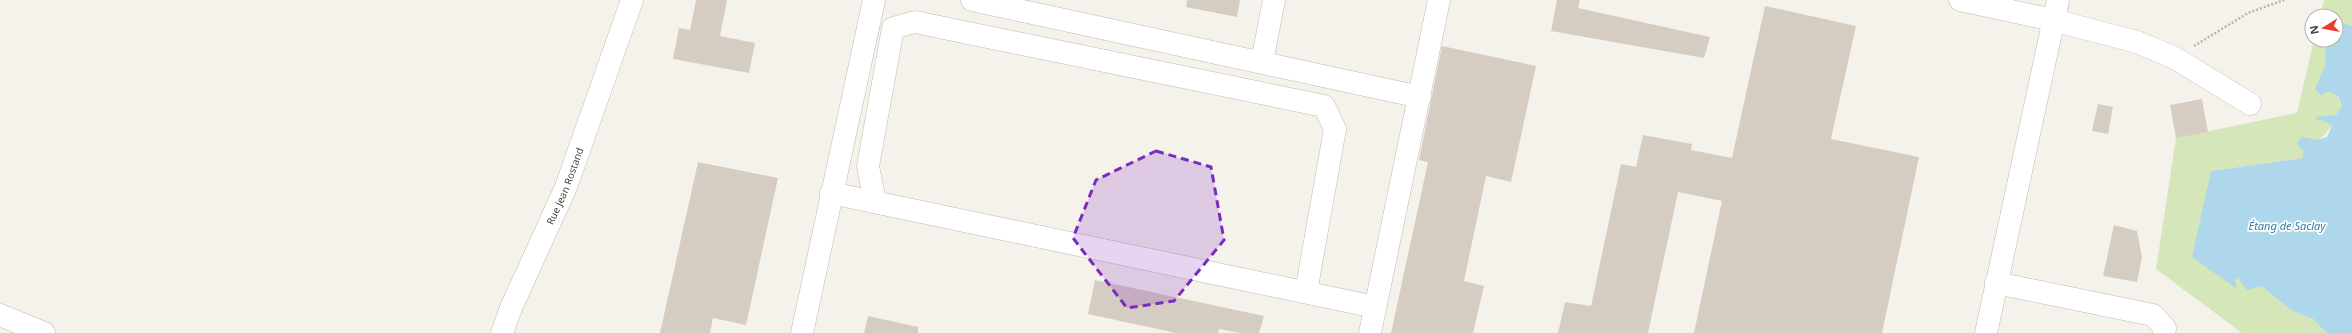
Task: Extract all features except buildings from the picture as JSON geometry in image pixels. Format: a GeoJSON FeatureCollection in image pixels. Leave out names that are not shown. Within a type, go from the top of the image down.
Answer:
{"type":"FeatureCollection","features":[{"type":"Feature","properties":{"kind":"street","name":"Rue Jean Rostand"},"geometry":{"type":"LineString","coordinates":[[502,333],[511,308],[566,187],[618,36],[632,0]]}},
{"type":"Feature","properties":{"kind":"street"},"geometry":{"type":"LineString","coordinates":[[802,333],[874,0]]}},
{"type":"Feature","properties":{"kind":"street"},"geometry":{"type":"LineString","coordinates":[[972,0],[1262,62],[1420,98]]}},
{"type":"Feature","properties":{"kind":"street"},"geometry":{"type":"LineString","coordinates":[[1262,62],[1274,0]]}},
{"type":"Feature","properties":{"kind":"street"},"geometry":{"type":"LineString","coordinates":[[1370,333],[1420,98],[1439,0]]}},
{"type":"Feature","properties":{"kind":"street"},"geometry":{"type":"LineString","coordinates":[[1960,0],[2056,10],[2175,58],[2250,104]]}},
{"type":"Feature","properties":{"kind":"street"},"geometry":{"type":"LineString","coordinates":[[1986,333],[2056,10]]}},
{"type":"Feature","properties":{"kind":"street"},"geometry":{"type":"LineString","coordinates":[[875,202],[868,166],[893,28],[916,22],[1324,106],[1335,129],[1306,292]]}},
{"type":"Feature","properties":{"kind":"street"},"geometry":{"type":"LineString","coordinates":[[831,194],[1375,307]]}},
{"type":"Feature","properties":{"kind":"street"},"geometry":{"type":"LineString","coordinates":[[1996,283],[2153,315],[2165,328],[2164,333]]}},
{"type":"Feature","properties":{"kind":"street"},"geometry":{"type":"LineString","coordinates":[[0,315],[44,333]]}},
{"type":"Feature","properties":{"kind":"path"},"geometry":{"type":"LineString","coordinates":[[2175,58],[2248,13],[2284,0]]}},
{"type":"Feature","properties":{"kind":"highlighted area"},"geometry":{"type":"Polygon","coordinates":[[[1156,151],[1211,167],[1224,240],[1174,301],[1127,308],[1073,238],[1096,180],[1156,151]]]}},
{"type":"Feature","properties":{"kind":"green space"},"geometry":{"type":"Polygon","coordinates":[[[2324,0],[2352,0],[2352,31],[2344,31],[2344,8],[2322,8],[2324,0]]]}},
{"type":"Feature","properties":{"kind":"green space"},"geometry":{"type":"Polygon","coordinates":[[[2312,48],[2329,48],[2325,66],[2342,107],[2332,126],[2303,158],[2211,171],[2262,286],[2334,333],[2242,333],[2156,269],[2176,138],[2297,113],[2312,48]]]}},
{"type":"Feature","properties":{"kind":"water","name":"Étang de Saclay"},"geometry":{"type":"Polygon","coordinates":[[[2344,24],[2352,26],[2352,333],[2327,333],[2313,319],[2291,310],[2262,286],[2247,290],[2238,278],[2235,280],[2237,289],[2192,257],[2211,171],[2303,158],[2303,151],[2297,143],[2302,137],[2318,140],[2327,137],[2332,126],[2322,120],[2317,120],[2316,117],[2336,115],[2342,106],[2338,96],[2330,92],[2325,92],[2322,96],[2315,89],[2325,66],[2326,48],[2344,48],[2344,24]]]}}]}
